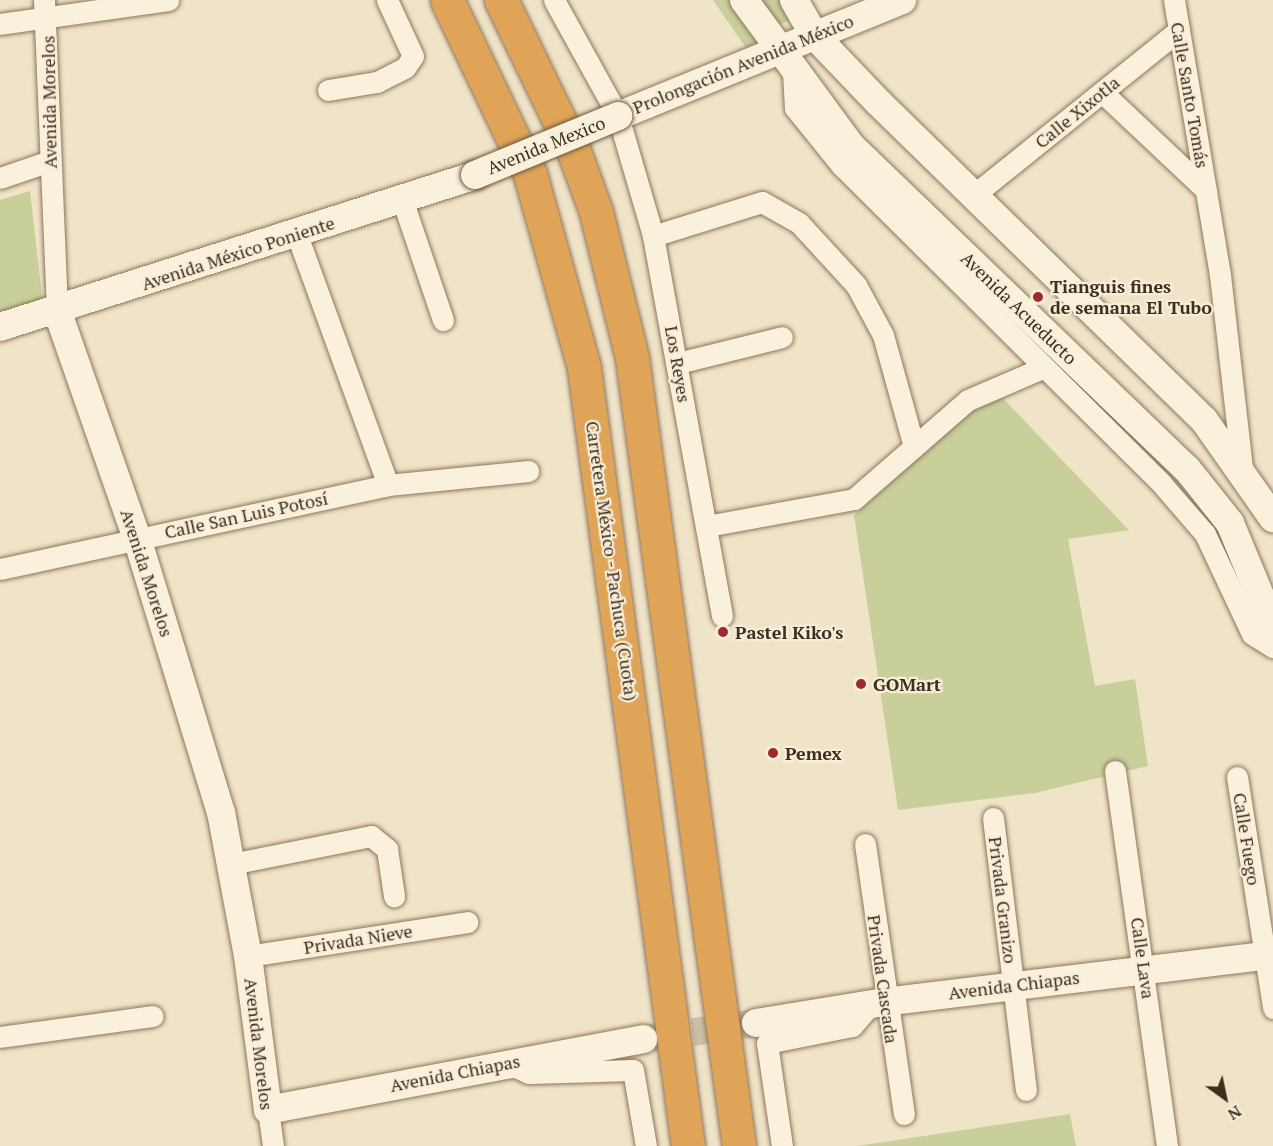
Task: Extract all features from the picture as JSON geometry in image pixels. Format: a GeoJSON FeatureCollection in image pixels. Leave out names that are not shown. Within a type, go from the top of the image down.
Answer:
{"type":"FeatureCollection","features":[{"type":"Feature","properties":{"kind":"highway","name":"Carretera México - Pachuca (Cuota)"},"geometry":{"type":"LineString","coordinates":[[447,0],[530,174],[584,368],[688,1146]]}},
{"type":"Feature","properties":{"kind":"highway"},"geometry":{"type":"LineString","coordinates":[[501,0],[573,149],[602,234],[632,358],[739,1146]]}},
{"type":"Feature","properties":{"kind":"street"},"geometry":{"type":"LineString","coordinates":[[0,24],[45,8],[168,0]]}},
{"type":"Feature","properties":{"kind":"street"},"geometry":{"type":"LineString","coordinates":[[328,90],[377,82],[405,68],[413,56],[387,0]]}},
{"type":"Feature","properties":{"kind":"street","name":"Los Reyes"},"geometry":{"type":"LineString","coordinates":[[554,0],[618,116],[653,236],[678,363],[722,616]]}},
{"type":"Feature","properties":{"kind":"street","name":"Avenida Acueducto"},"geometry":{"type":"LineString","coordinates":[[744,0],[784,60],[851,146],[1187,469],[1230,523],[1273,627]]}},
{"type":"Feature","properties":{"kind":"street"},"geometry":{"type":"LineString","coordinates":[[794,0],[814,35],[1204,420],[1242,469],[1273,518]]}},
{"type":"Feature","properties":{"kind":"street","name":"Calle Santo Tomás"},"geometry":{"type":"LineString","coordinates":[[1174,0],[1206,190],[1242,469]]}},
{"type":"Feature","properties":{"kind":"street","name":"Prolongación Avenida México"},"geometry":{"type":"LineString","coordinates":[[618,116],[784,60],[814,35],[894,1]]}},
{"type":"Feature","properties":{"kind":"street","name":"Avenida Morelos"},"geometry":{"type":"LineString","coordinates":[[45,8],[57,310],[137,538],[221,812],[248,956],[273,1146]]}},
{"type":"Feature","properties":{"kind":"street","name":"Calle Xixotla"},"geometry":{"type":"LineString","coordinates":[[975,194],[1179,30]]}},
{"type":"Feature","properties":{"kind":"street"},"geometry":{"type":"LineString","coordinates":[[784,60],[795,108],[842,166],[1040,369],[1161,483],[1205,534],[1252,634],[1273,647]]}},
{"type":"Feature","properties":{"kind":"street","name":"Calle Santo Tomás"},"geometry":{"type":"LineString","coordinates":[[1102,92],[1206,190]]}},
{"type":"Feature","properties":{"kind":"street","name":"Avenida Mexico"},"geometry":{"type":"LineString","coordinates":[[475,175],[618,116]]}},
{"type":"Feature","properties":{"kind":"street"},"geometry":{"type":"LineString","coordinates":[[0,178],[50,161]]}},
{"type":"Feature","properties":{"kind":"street","name":"Avenida México Poniente"},"geometry":{"type":"LineString","coordinates":[[0,327],[297,235],[475,175]]}},
{"type":"Feature","properties":{"kind":"street"},"geometry":{"type":"LineString","coordinates":[[402,199],[443,320]]}},
{"type":"Feature","properties":{"kind":"street"},"geometry":{"type":"LineString","coordinates":[[653,236],[762,202],[798,223],[855,285],[883,335],[914,447]]}},
{"type":"Feature","properties":{"kind":"street"},"geometry":{"type":"LineString","coordinates":[[297,235],[388,485]]}},
{"type":"Feature","properties":{"kind":"street"},"geometry":{"type":"LineString","coordinates":[[678,363],[782,337]]}},
{"type":"Feature","properties":{"kind":"street"},"geometry":{"type":"LineString","coordinates":[[706,526],[854,499],[986,388],[1040,369]]}},
{"type":"Feature","properties":{"kind":"street","name":"Calle San Luis Potosí"},"geometry":{"type":"LineString","coordinates":[[0,569],[388,485],[528,471]]}},
{"type":"Feature","properties":{"kind":"street","name":"Calle Lava"},"geometry":{"type":"LineString","coordinates":[[1115,771],[1145,969],[1167,1146]]}},
{"type":"Feature","properties":{"kind":"street","name":"Calle Fuego"},"geometry":{"type":"LineString","coordinates":[[1237,777],[1270,955],[1273,1008]]}},
{"type":"Feature","properties":{"kind":"street","name":"Privada Granizo"},"geometry":{"type":"LineString","coordinates":[[993,818],[1026,1090]]}},
{"type":"Feature","properties":{"kind":"street"},"geometry":{"type":"LineString","coordinates":[[231,864],[371,836],[387,849],[394,896]]}},
{"type":"Feature","properties":{"kind":"street","name":"Privada Cascada"},"geometry":{"type":"LineString","coordinates":[[864,844],[877,1004],[904,1114]]}},
{"type":"Feature","properties":{"kind":"street","name":"Privada Nieve"},"geometry":{"type":"LineString","coordinates":[[248,956],[467,922]]}},
{"type":"Feature","properties":{"kind":"street","name":"Avenida Chiapas"},"geometry":{"type":"LineString","coordinates":[[756,1023],[1014,985],[1270,955]]}},
{"type":"Feature","properties":{"kind":"street"},"geometry":{"type":"LineString","coordinates":[[782,1146],[767,1043],[852,1026],[877,1004]]}},
{"type":"Feature","properties":{"kind":"street"},"geometry":{"type":"LineString","coordinates":[[0,1037],[153,1016]]}},
{"type":"Feature","properties":{"kind":"street","name":"Avenida Chiapas"},"geometry":{"type":"LineString","coordinates":[[268,1110],[506,1062],[644,1039]]}},
{"type":"Feature","properties":{"kind":"street"},"geometry":{"type":"LineString","coordinates":[[506,1062],[529,1072],[633,1070],[639,1080],[646,1146]]}},
{"type":"Feature","properties":{"kind":"green space"},"geometry":{"type":"Polygon","coordinates":[[[713,0],[735,0],[761,39],[746,48],[713,0]]]}},
{"type":"Feature","properties":{"kind":"green space"},"geometry":{"type":"Polygon","coordinates":[[[760,0],[784,0],[794,18],[775,27],[760,0]]]}},
{"type":"Feature","properties":{"kind":"green space"},"geometry":{"type":"Polygon","coordinates":[[[30,191],[43,305],[0,318],[0,200],[30,191]]]}},
{"type":"Feature","properties":{"kind":"green space"},"geometry":{"type":"Polygon","coordinates":[[[995,390],[1129,530],[1068,539],[1095,686],[1135,679],[1148,766],[1035,793],[898,810],[854,515],[995,390]]]}},
{"type":"Feature","properties":{"kind":"green space"},"geometry":{"type":"Polygon","coordinates":[[[1070,1114],[1076,1146],[857,1146],[1070,1114]]]}},
{"type":"Feature","properties":{"kind":"tunnel"},"geometry":{"type":"LineString","coordinates":[[651,1038],[756,1023]]}},
{"type":"Feature","properties":{"kind":"place","name":"Tianguis fines de semana El Tubo"},"geometry":{"type":"Point","coordinates":[1038,297]}},
{"type":"Feature","properties":{"kind":"place","name":"Pastel Kiko's"},"geometry":{"type":"Point","coordinates":[723,632]}},
{"type":"Feature","properties":{"kind":"place","name":"GOMart"},"geometry":{"type":"Point","coordinates":[861,684]}},
{"type":"Feature","properties":{"kind":"place","name":"Pemex"},"geometry":{"type":"Point","coordinates":[773,753]}}]}
